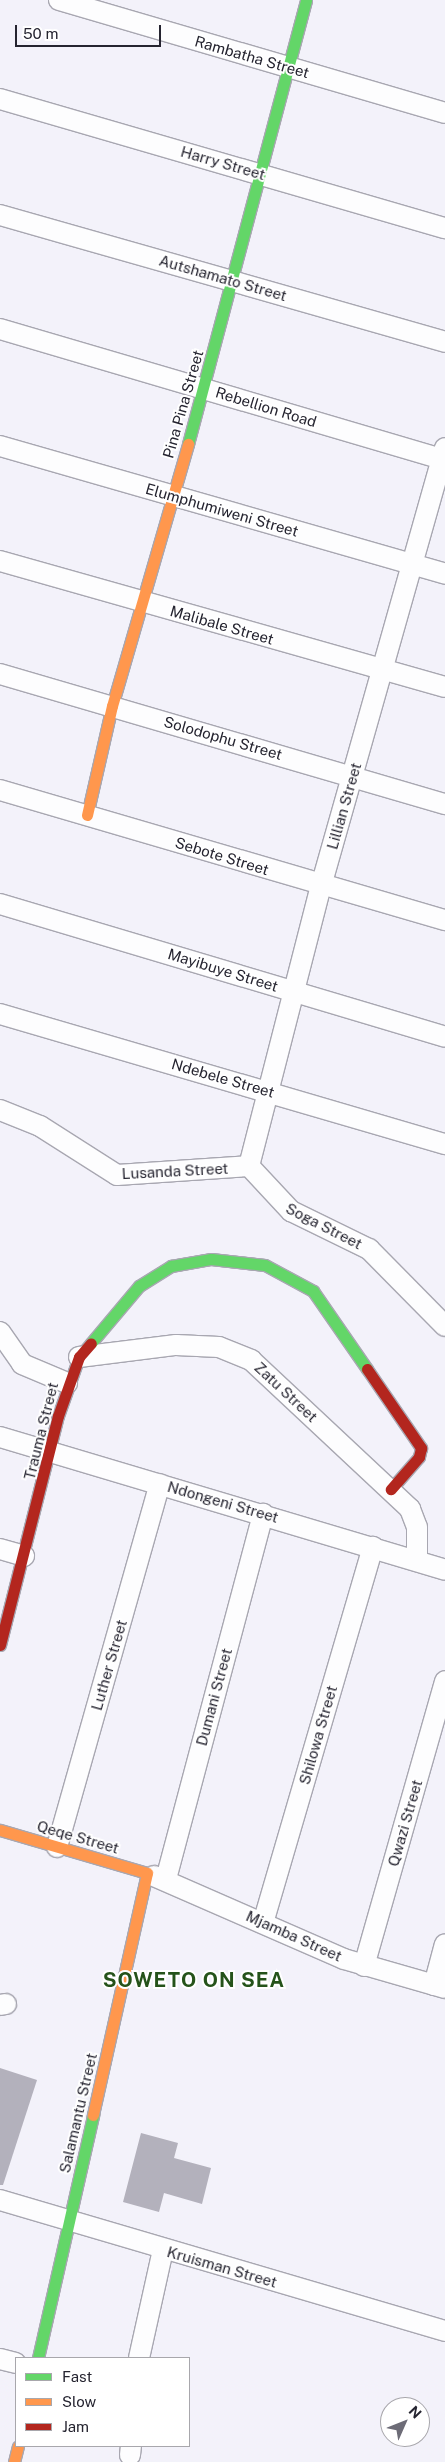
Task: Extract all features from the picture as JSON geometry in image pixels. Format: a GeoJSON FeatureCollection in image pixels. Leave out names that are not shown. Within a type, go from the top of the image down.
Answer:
{"type":"FeatureCollection","features":[{"type":"Feature","properties":{"kind":"street","name":"Rambatha Street"},"geometry":{"type":"LineString","coordinates":[[59,0],[445,113]]}},
{"type":"Feature","properties":{"kind":"street","name":"Pina Pina Street"},"geometry":{"type":"LineString","coordinates":[[87,815],[112,706],[204,388],[260,174],[285,67],[306,0]]}},
{"type":"Feature","properties":{"kind":"street","name":"Harry Street"},"geometry":{"type":"LineString","coordinates":[[0,99],[445,228]]}},
{"type":"Feature","properties":{"kind":"street","name":"Autshamato Street"},"geometry":{"type":"LineString","coordinates":[[0,214],[445,342]]}},
{"type":"Feature","properties":{"kind":"street","name":"Rebellion Road"},"geometry":{"type":"LineString","coordinates":[[0,329],[444,456]]}},
{"type":"Feature","properties":{"kind":"street","name":"Elumphumiweni Street"},"geometry":{"type":"LineString","coordinates":[[0,446],[445,574]]}},
{"type":"Feature","properties":{"kind":"street","name":"Lillian Street"},"geometry":{"type":"LineString","coordinates":[[249,1166],[266,1090],[294,992],[321,886],[352,776],[385,670],[444,456]]}},
{"type":"Feature","properties":{"kind":"street","name":"Malibale Street"},"geometry":{"type":"LineString","coordinates":[[0,561],[445,688]]}},
{"type":"Feature","properties":{"kind":"street","name":"Solodophu Street"},"geometry":{"type":"LineString","coordinates":[[0,674],[445,804]]}},
{"type":"Feature","properties":{"kind":"street","name":"Sebote Street"},"geometry":{"type":"LineString","coordinates":[[0,790],[321,886],[445,920]]}},
{"type":"Feature","properties":{"kind":"street","name":"Mayibuye Street"},"geometry":{"type":"LineString","coordinates":[[0,904],[445,1037]]}},
{"type":"Feature","properties":{"kind":"street","name":"Ndebele Street"},"geometry":{"type":"LineString","coordinates":[[0,1014],[266,1090],[445,1144]]}},
{"type":"Feature","properties":{"kind":"street","name":"Lusanda Street"},"geometry":{"type":"LineString","coordinates":[[0,1110],[40,1126],[117,1175],[249,1166]]}},
{"type":"Feature","properties":{"kind":"street","name":"Soga Street"},"geometry":{"type":"LineString","coordinates":[[249,1166],[291,1211],[338,1231],[374,1253],[445,1326]]}},
{"type":"Feature","properties":{"kind":"street","name":"Trauma Street"},"geometry":{"type":"LineString","coordinates":[[0,1645],[51,1452],[67,1383],[79,1357],[139,1286],[171,1266],[211,1260],[285,1272],[323,1303],[419,1441],[419,1458],[390,1489]]}},
{"type":"Feature","properties":{"kind":"street"},"geometry":{"type":"LineString","coordinates":[[0,1332],[22,1364],[67,1383]]}},
{"type":"Feature","properties":{"kind":"street","name":"Zatu Street"},"geometry":{"type":"LineString","coordinates":[[79,1357],[176,1345],[239,1353],[263,1370],[390,1489],[414,1518],[417,1561]]}},
{"type":"Feature","properties":{"kind":"street","name":"Ndongeni Street"},"geometry":{"type":"LineString","coordinates":[[0,1437],[263,1514],[445,1570]]}},
{"type":"Feature","properties":{"kind":"street","name":"Luther Street"},"geometry":{"type":"LineString","coordinates":[[56,1847],[160,1484]]}},
{"type":"Feature","properties":{"kind":"street","name":"Dumani Street"},"geometry":{"type":"LineString","coordinates":[[156,1876],[263,1514]]}},
{"type":"Feature","properties":{"kind":"street","name":"Shilowa Street"},"geometry":{"type":"LineString","coordinates":[[263,1922],[373,1547]]}},
{"type":"Feature","properties":{"kind":"street"},"geometry":{"type":"LineString","coordinates":[[0,1549],[24,1556]]}},
{"type":"Feature","properties":{"kind":"street","name":"Qwazi Street"},"geometry":{"type":"LineString","coordinates":[[364,1966],[445,1681]]}},
{"type":"Feature","properties":{"kind":"street","name":"Qeqe Street"},"geometry":{"type":"LineString","coordinates":[[0,1830],[156,1876]]}},
{"type":"Feature","properties":{"kind":"street","name":"Mjamba Street"},"geometry":{"type":"LineString","coordinates":[[156,1876],[364,1966],[439,1987]]}},
{"type":"Feature","properties":{"kind":"street","name":"Salamantu Street"},"geometry":{"type":"LineString","coordinates":[[38,2357],[69,2221],[156,1876]]}},
{"type":"Feature","properties":{"kind":"street"},"geometry":{"type":"LineString","coordinates":[[439,1987],[445,1944]]}},
{"type":"Feature","properties":{"kind":"street","name":"Kruisman Street"},"geometry":{"type":"LineString","coordinates":[[0,2200],[163,2250],[445,2332]]}},
{"type":"Feature","properties":{"kind":"street"},"geometry":{"type":"LineString","coordinates":[[139,2357],[163,2250]]}},
{"type":"Feature","properties":{"kind":"street"},"geometry":{"type":"LineString","coordinates":[[0,2359],[15,2364]]}},
{"type":"Feature","properties":{"kind":"street"},"geometry":{"type":"LineString","coordinates":[[14,2462],[18,2447]]}},
{"type":"Feature","properties":{"kind":"building"},"geometry":{"type":"Polygon","coordinates":[[[0,2068],[37,2080],[3,2185],[0,2185],[0,2068]]]}},
{"type":"Feature","properties":{"kind":"building"},"geometry":{"type":"Polygon","coordinates":[[[141,2133],[178,2143],[174,2158],[211,2168],[202,2204],[164,2193],[159,2212],[123,2202],[141,2133]]]}},
{"type":"Feature","properties":{"kind":"traffic: fast"},"geometry":{"type":"LineString","coordinates":[[188,444],[306,0]]}},
{"type":"Feature","properties":{"kind":"traffic: fast"},"geometry":{"type":"LineString","coordinates":[[91,1343],[139,1286],[171,1266],[211,1259],[265,1265],[313,1291],[367,1369]]}},
{"type":"Feature","properties":{"kind":"traffic: fast"},"geometry":{"type":"LineString","coordinates":[[38,2357],[93,2115]]}},
{"type":"Feature","properties":{"kind":"traffic: slow"},"geometry":{"type":"LineString","coordinates":[[87,815],[112,706],[188,444]]}},
{"type":"Feature","properties":{"kind":"traffic: slow"},"geometry":{"type":"LineString","coordinates":[[0,1830],[147,1873],[93,2115]]}},
{"type":"Feature","properties":{"kind":"traffic: slow"},"geometry":{"type":"LineString","coordinates":[[14,2462],[18,2447]]}},
{"type":"Feature","properties":{"kind":"traffic: jam"},"geometry":{"type":"LineString","coordinates":[[0,1645],[58,1416],[79,1357],[91,1343]]}},
{"type":"Feature","properties":{"kind":"traffic: jam"},"geometry":{"type":"LineString","coordinates":[[367,1369],[421,1448],[419,1457],[391,1489]]}},
{"type":"Feature","properties":{"kind":"district","name":"SOWETO ON SEA"},"geometry":{"type":"Point","coordinates":[194,1980]}}]}
